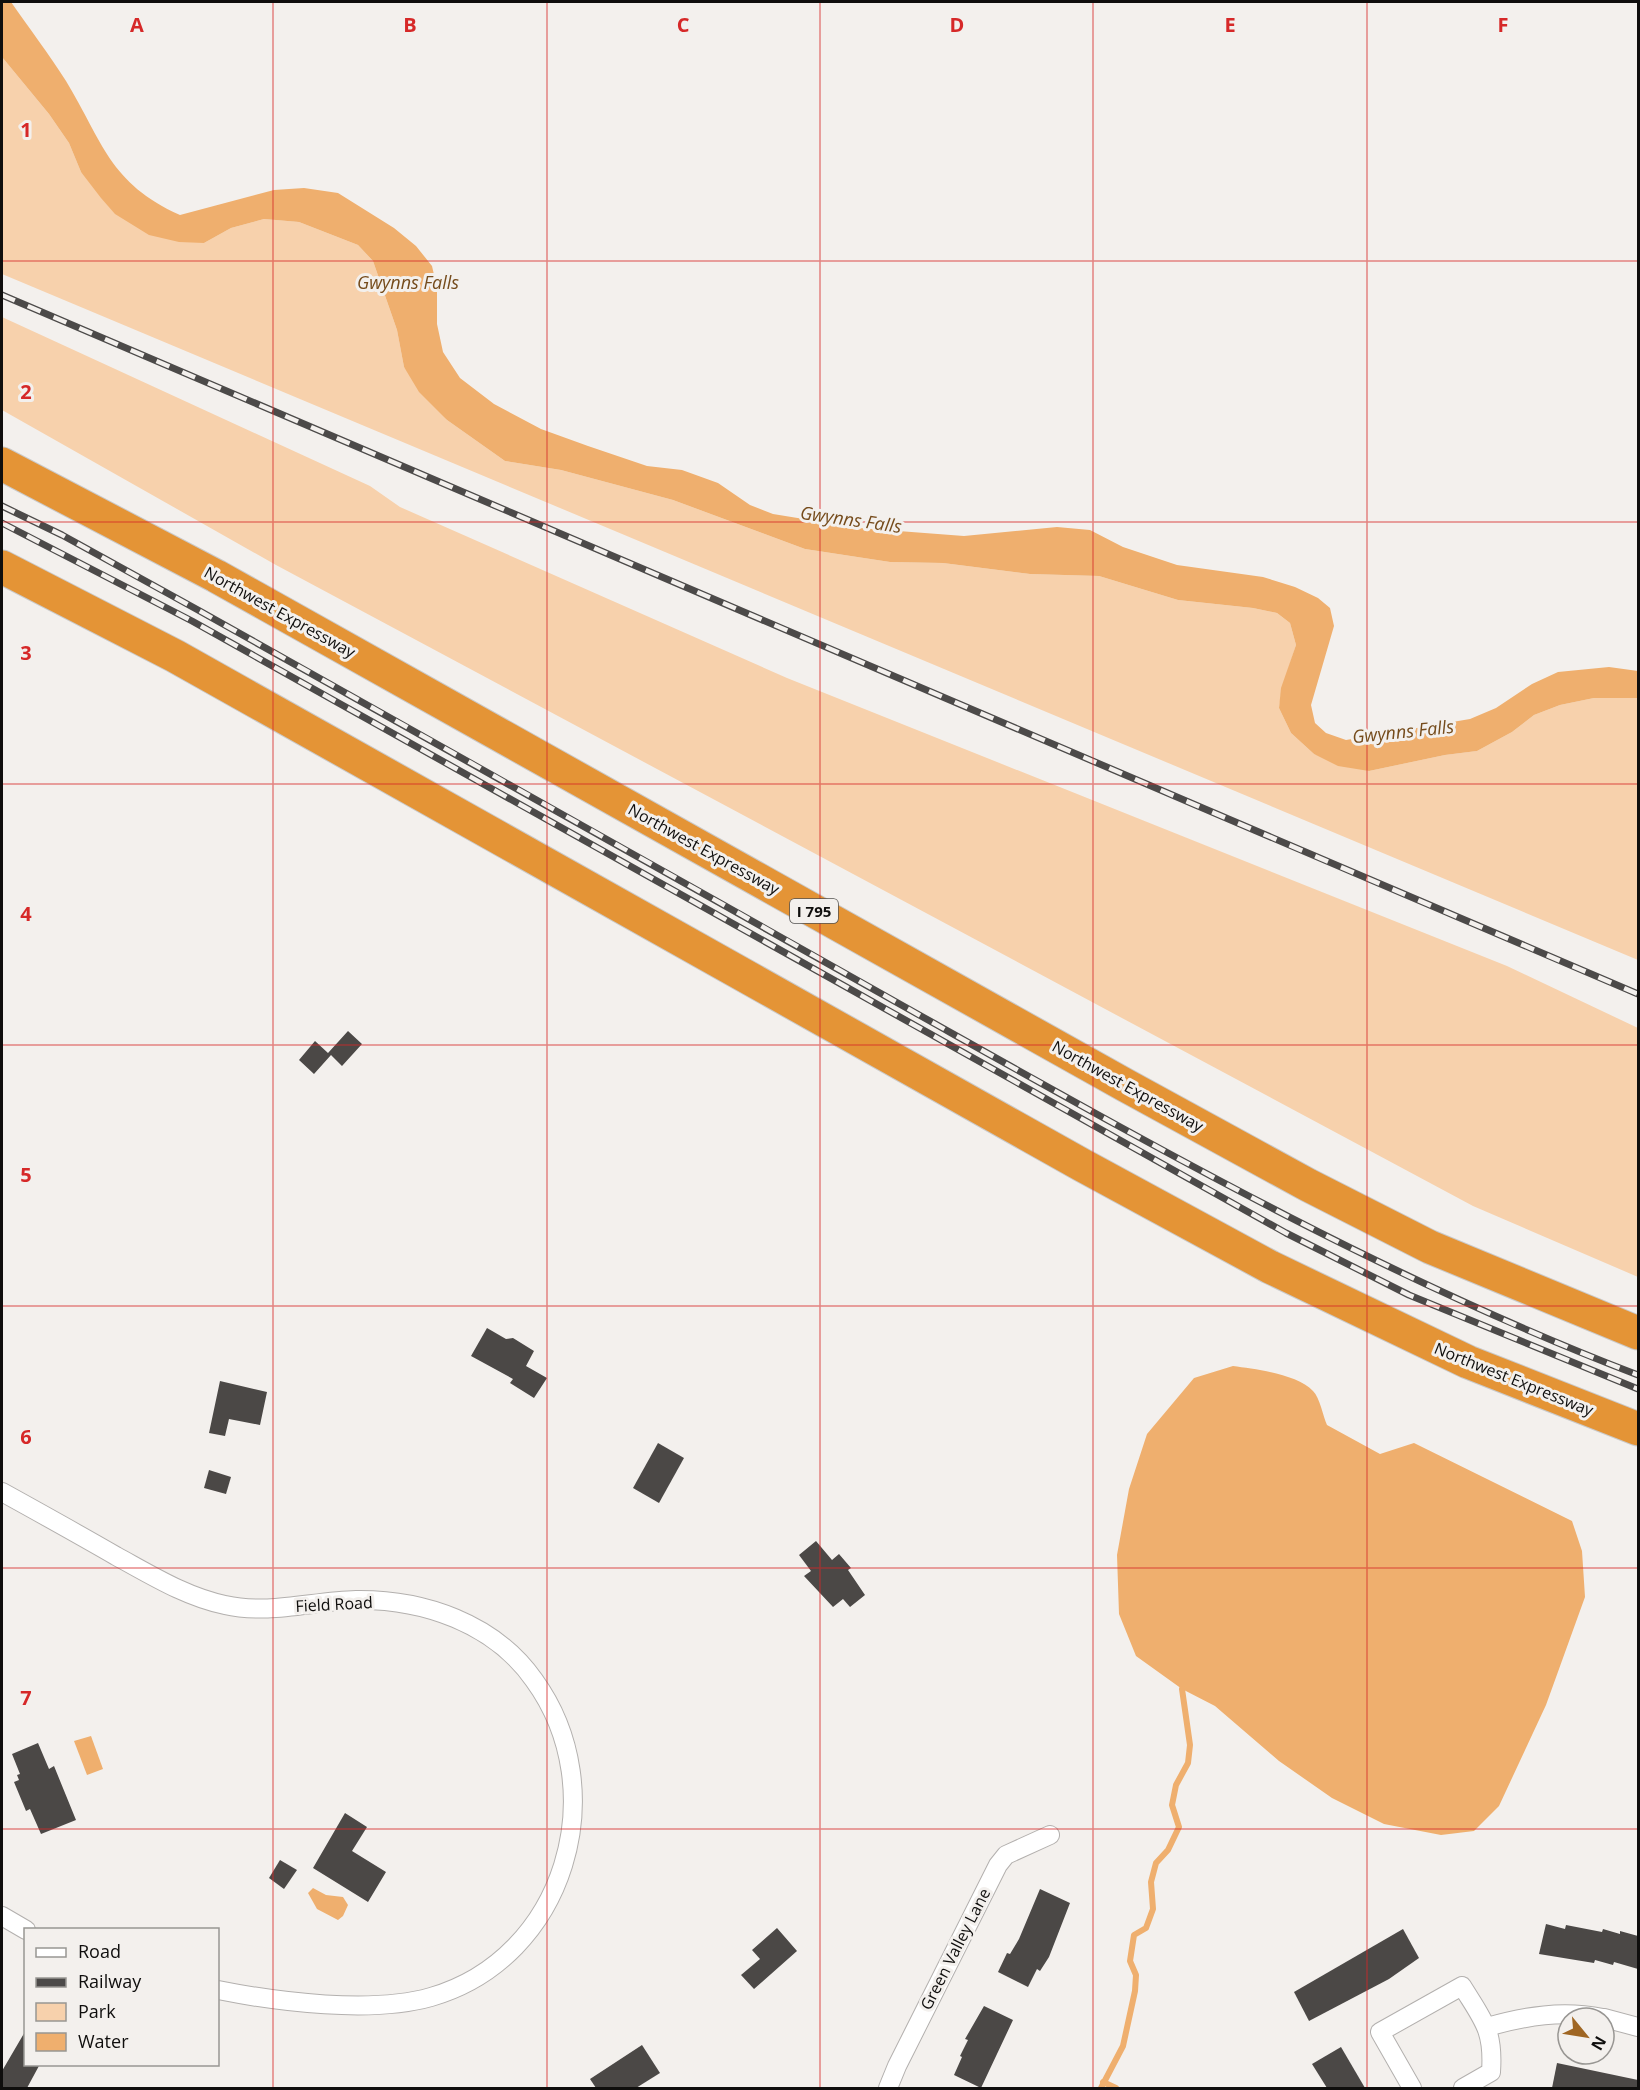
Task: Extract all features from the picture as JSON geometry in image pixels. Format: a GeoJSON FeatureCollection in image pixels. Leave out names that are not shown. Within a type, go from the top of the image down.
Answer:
{"type":"FeatureCollection","features":[{"type":"Feature","properties":{"kind":"highway","name":"Northwest Expressway"},"geometry":{"type":"LineString","coordinates":[[2,464],[216,576],[1104,1074],[1308,1185],[1430,1247],[1638,1333]]}},
{"type":"Feature","properties":{"kind":"highway","name":"Northwest Expressway"},"geometry":{"type":"LineString","coordinates":[[2,567],[175,656],[1082,1165],[1270,1267],[1468,1362],[1638,1429]]}},
{"type":"Feature","properties":{"kind":"street","name":"Field Road"},"geometry":{"type":"LineString","coordinates":[[2,1491],[150,1575],[191,1594],[226,1606],[264,1608],[356,1600],[391,1602],[440,1611],[474,1627],[516,1659],[534,1679],[560,1726],[569,1754],[574,1788],[572,1823],[565,1859],[556,1887],[528,1932],[484,1971],[432,1997],[403,2002],[331,2004],[219,1990]]}},
{"type":"Feature","properties":{"kind":"street","name":"Green Valley Lane"},"geometry":{"type":"LineString","coordinates":[[888,2088],[998,1864],[1006,1856],[1050,1835]]}},
{"type":"Feature","properties":{"kind":"street"},"geometry":{"type":"LineString","coordinates":[[2,1916],[24,1928]]}},
{"type":"Feature","properties":{"kind":"street"},"geometry":{"type":"LineString","coordinates":[[1413,2088],[1380,2032],[1462,1986],[1486,2027],[1493,2046],[1491,2072],[1463,2088]]}},
{"type":"Feature","properties":{"kind":"street"},"geometry":{"type":"LineString","coordinates":[[1486,2027],[1531,2015],[1556,2013]]}},
{"type":"Feature","properties":{"kind":"street"},"geometry":{"type":"LineString","coordinates":[[1616,2021],[1638,2027]]}},
{"type":"Feature","properties":{"kind":"green space"},"geometry":{"type":"Polygon","coordinates":[[[2,57],[49,114],[69,143],[81,172],[204,243],[231,228],[264,219],[299,222],[358,245],[373,261],[397,330],[404,367],[447,420],[505,461],[561,470],[673,500],[805,549],[890,562],[943,563],[1030,574],[1099,576],[1178,600],[1253,608],[1277,613],[1290,623],[1296,645],[1282,688],[1279,708],[1291,733],[1314,754],[1369,771],[1445,755],[1477,751],[1512,732],[1534,715],[1560,705],[1594,698],[1638,698],[1638,960],[2,274],[2,57]]]}},
{"type":"Feature","properties":{"kind":"green space"},"geometry":{"type":"Polygon","coordinates":[[[2,317],[370,486],[400,507],[787,678],[1507,966],[1638,1028],[1638,1277],[1473,1206],[276,565],[2,410],[2,317]]]}},
{"type":"Feature","properties":{"kind":"water","name":"Gwynns Falls"},"geometry":{"type":"Polygon","coordinates":[[[2,2],[11,2],[53,61],[110,159],[122,175],[156,203],[180,215],[274,190],[304,188],[338,193],[394,228],[416,246],[432,266],[437,288],[437,324],[443,352],[460,378],[494,404],[541,429],[647,466],[682,470],[718,483],[750,505],[773,514],[859,528],[964,536],[1057,527],[1090,530],[1123,547],[1177,565],[1263,577],[1295,587],[1318,598],[1330,608],[1334,626],[1311,705],[1315,723],[1326,733],[1346,740],[1470,719],[1496,708],[1532,684],[1558,672],[1609,667],[1638,671],[1638,698],[1594,698],[1560,705],[1534,715],[1512,732],[1477,751],[1445,755],[1369,771],[1338,766],[1314,754],[1291,733],[1279,708],[1281,688],[1296,645],[1290,623],[1277,613],[1253,608],[1178,600],[1099,576],[1030,574],[943,563],[890,562],[805,549],[673,500],[561,470],[505,461],[447,420],[419,392],[404,367],[397,330],[373,261],[358,245],[299,222],[264,219],[231,228],[204,243],[179,242],[149,235],[115,214],[81,172],[69,143],[49,114],[2,57],[2,2]]]}},
{"type":"Feature","properties":{"kind":"water"},"geometry":{"type":"Polygon","coordinates":[[[1233,1366],[1275,1373],[1306,1385],[1318,1398],[1327,1425],[1380,1454],[1414,1443],[1572,1521],[1582,1551],[1585,1597],[1546,1705],[1499,1806],[1474,1831],[1441,1835],[1384,1824],[1332,1798],[1279,1761],[1215,1706],[1182,1689],[1136,1656],[1119,1614],[1117,1555],[1129,1489],[1147,1434],[1194,1378],[1233,1366]]]}},
{"type":"Feature","properties":{"kind":"water"},"geometry":{"type":"Polygon","coordinates":[[[91,1736],[103,1769],[87,1775],[74,1741],[91,1736]]]}},
{"type":"Feature","properties":{"kind":"water"},"geometry":{"type":"Polygon","coordinates":[[[313,1888],[326,1895],[343,1897],[348,1905],[343,1916],[338,1920],[317,1909],[308,1893],[313,1888]]]}},
{"type":"Feature","properties":{"kind":"building"},"geometry":{"type":"Polygon","coordinates":[[[348,1031],[362,1044],[342,1066],[331,1055],[314,1074],[299,1060],[315,1041],[328,1053],[348,1031]]]}},
{"type":"Feature","properties":{"kind":"building"},"geometry":{"type":"Polygon","coordinates":[[[487,1328],[506,1339],[513,1338],[534,1351],[526,1366],[547,1378],[534,1398],[510,1383],[513,1379],[471,1356],[487,1328]]]}},
{"type":"Feature","properties":{"kind":"building"},"geometry":{"type":"Polygon","coordinates":[[[220,1381],[267,1392],[260,1425],[229,1419],[225,1436],[209,1433],[220,1381]]]}},
{"type":"Feature","properties":{"kind":"building"},"geometry":{"type":"Polygon","coordinates":[[[658,1443],[684,1458],[659,1503],[633,1488],[658,1443]]]}},
{"type":"Feature","properties":{"kind":"building"},"geometry":{"type":"Polygon","coordinates":[[[209,1470],[231,1477],[226,1494],[204,1488],[209,1470]]]}},
{"type":"Feature","properties":{"kind":"building"},"geometry":{"type":"Polygon","coordinates":[[[816,1541],[832,1560],[839,1554],[851,1568],[848,1570],[865,1595],[850,1607],[843,1599],[833,1607],[804,1576],[811,1571],[799,1555],[816,1541]]]}},
{"type":"Feature","properties":{"kind":"building"},"geometry":{"type":"Polygon","coordinates":[[[38,1743],[49,1769],[54,1766],[76,1820],[41,1834],[30,1809],[26,1811],[14,1782],[19,1780],[17,1775],[20,1774],[12,1754],[38,1743]]]}},
{"type":"Feature","properties":{"kind":"building"},"geometry":{"type":"Polygon","coordinates":[[[345,1813],[367,1827],[352,1851],[386,1872],[368,1902],[313,1868],[345,1813]]]}},
{"type":"Feature","properties":{"kind":"building"},"geometry":{"type":"Polygon","coordinates":[[[280,1860],[297,1870],[284,1889],[269,1878],[280,1860]]]}},
{"type":"Feature","properties":{"kind":"building"},"geometry":{"type":"Polygon","coordinates":[[[1040,1889],[1070,1903],[1049,1957],[1040,1971],[1037,1969],[1028,1987],[998,1972],[1007,1953],[1010,1954],[1019,1939],[1040,1889]]]}},
{"type":"Feature","properties":{"kind":"building"},"geometry":{"type":"Polygon","coordinates":[[[1546,1924],[1565,1929],[1566,1925],[1602,1932],[1603,1929],[1620,1934],[1620,1931],[1638,1936],[1638,1969],[1614,1962],[1613,1965],[1595,1960],[1594,1963],[1539,1954],[1546,1924]]]}},
{"type":"Feature","properties":{"kind":"building"},"geometry":{"type":"Polygon","coordinates":[[[777,1928],[797,1951],[754,1989],[741,1975],[760,1959],[752,1950],[777,1928]]]}},
{"type":"Feature","properties":{"kind":"building"},"geometry":{"type":"Polygon","coordinates":[[[1403,1929],[1419,1958],[1389,1979],[1309,2021],[1294,1992],[1403,1929]]]}},
{"type":"Feature","properties":{"kind":"building"},"geometry":{"type":"Polygon","coordinates":[[[984,2006],[1013,2020],[981,2088],[954,2075],[968,2040],[965,2039],[984,2006]]]}},
{"type":"Feature","properties":{"kind":"building"},"geometry":{"type":"Polygon","coordinates":[[[24,2033],[24,2066],[39,2066],[27,2088],[2,2088],[2,2071],[24,2033]]]}},
{"type":"Feature","properties":{"kind":"building"},"geometry":{"type":"Polygon","coordinates":[[[642,2045],[660,2073],[636,2088],[596,2088],[590,2079],[642,2045]]]}},
{"type":"Feature","properties":{"kind":"building"},"geometry":{"type":"Polygon","coordinates":[[[1341,2047],[1365,2088],[1327,2088],[1312,2064],[1341,2047]]]}},
{"type":"Feature","properties":{"kind":"building"},"geometry":{"type":"Polygon","coordinates":[[[1556,2066],[1571,2066],[1638,2080],[1638,2088],[1552,2088],[1556,2066]]]}},
{"type":"Feature","properties":{"kind":"waterway"},"geometry":{"type":"LineString","coordinates":[[1101,2088],[1123,2046],[1135,1991],[1136,1975],[1130,1961],[1134,1935],[1146,1928],[1153,1909],[1151,1882],[1156,1863],[1168,1850],[1179,1827],[1172,1805],[1176,1785],[1188,1763],[1190,1745],[1182,1689]]}},
{"type":"Feature","properties":{"kind":"waterway"},"geometry":{"type":"LineString","coordinates":[[1103,2082],[1116,2088]]}},
{"type":"Feature","properties":{"kind":"railway"},"geometry":{"type":"LineString","coordinates":[[2,295],[1638,994]]}},
{"type":"Feature","properties":{"kind":"railway"},"geometry":{"type":"LineString","coordinates":[[2,506],[62,535],[198,610],[1009,1065],[1273,1209],[1453,1297],[1638,1375]]}},
{"type":"Feature","properties":{"kind":"railway"},"geometry":{"type":"LineString","coordinates":[[2,523],[192,621],[1286,1233],[1409,1295],[1638,1389]]}}]}
